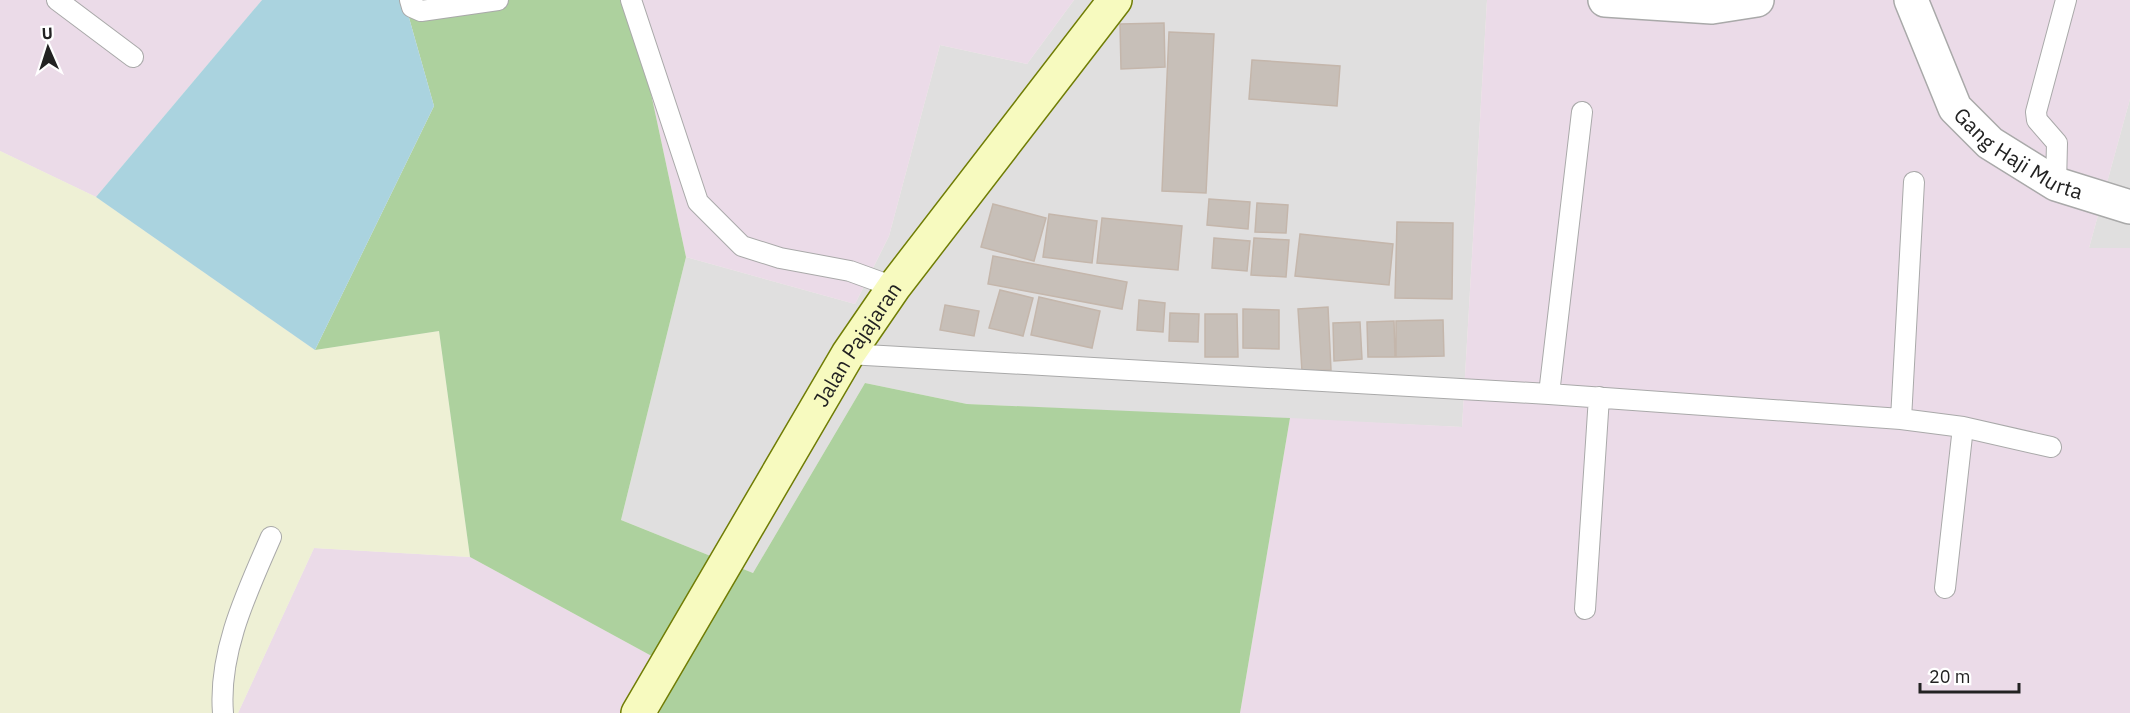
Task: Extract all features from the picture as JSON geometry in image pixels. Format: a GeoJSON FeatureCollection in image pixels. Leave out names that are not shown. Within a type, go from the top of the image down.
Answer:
{"type":"FeatureCollection","features":[{"type":"Feature","properties":{"kind":"main road","name":"Jalan Pajajaran"},"geometry":{"type":"LineString","coordinates":[[638,713],[848,354],[894,287],[1115,0]]}},
{"type":"Feature","properties":{"kind":"street"},"geometry":{"type":"LineString","coordinates":[[1605,0],[1712,7],[1757,0]]}},
{"type":"Feature","properties":{"kind":"street","name":"Gang Haji Murta"},"geometry":{"type":"LineString","coordinates":[[1911,0],[1956,108],[1990,143],[2056,184],[2130,207]]}},
{"type":"Feature","properties":{"kind":"lane"},"geometry":{"type":"LineString","coordinates":[[57,0],[132,57]]}},
{"type":"Feature","properties":{"kind":"lane"},"geometry":{"type":"LineString","coordinates":[[410,0],[412,7],[422,11],[498,0]]}},
{"type":"Feature","properties":{"kind":"lane"},"geometry":{"type":"LineString","coordinates":[[631,0],[698,202],[742,246],[780,258],[850,271],[894,287]]}},
{"type":"Feature","properties":{"kind":"lane"},"geometry":{"type":"LineString","coordinates":[[2056,184],[2057,143],[2037,120],[2036,112],[2066,0]]}},
{"type":"Feature","properties":{"kind":"lane"},"geometry":{"type":"LineString","coordinates":[[1549,393],[1582,112]]}},
{"type":"Feature","properties":{"kind":"lane"},"geometry":{"type":"LineString","coordinates":[[1901,419],[1914,182]]}},
{"type":"Feature","properties":{"kind":"lane"},"geometry":{"type":"LineString","coordinates":[[848,354],[1549,393],[1901,419],[1963,427],[2052,447]]}},
{"type":"Feature","properties":{"kind":"lane"},"geometry":{"type":"LineString","coordinates":[[1585,609],[1599,397]]}},
{"type":"Feature","properties":{"kind":"lane"},"geometry":{"type":"LineString","coordinates":[[1945,588],[1963,427]]}},
{"type":"Feature","properties":{"kind":"lane"},"geometry":{"type":"LineString","coordinates":[[223,713],[221,689],[240,607],[271,537]]}},
{"type":"Feature","properties":{"kind":"shaded area"},"geometry":{"type":"Polygon","coordinates":[[[0,0],[262,0],[96,197],[0,151],[0,0]]]}},
{"type":"Feature","properties":{"kind":"shaded area"},"geometry":{"type":"Polygon","coordinates":[[[631,0],[1074,0],[1027,64],[940,45],[889,236],[855,304],[686,257],[631,0]]]}},
{"type":"Feature","properties":{"kind":"shaded area"},"geometry":{"type":"Polygon","coordinates":[[[1074,0],[1487,0],[1462,427],[967,404],[865,383],[753,573],[621,520],[686,257],[855,304],[889,236],[940,45],[1027,64],[1074,0]]]}},
{"type":"Feature","properties":{"kind":"shaded area"},"geometry":{"type":"Polygon","coordinates":[[[1487,0],[2130,0],[2130,99],[2089,248],[2130,248],[2130,713],[1240,713],[1290,418],[1462,427],[1487,0]]]}},
{"type":"Feature","properties":{"kind":"shaded area"},"geometry":{"type":"Polygon","coordinates":[[[2130,99],[2130,248],[2089,248],[2130,99]]]}},
{"type":"Feature","properties":{"kind":"shaded area"},"geometry":{"type":"Polygon","coordinates":[[[314,548],[470,557],[681,672],[659,713],[238,713],[314,548]]]}},
{"type":"Feature","properties":{"kind":"green space"},"geometry":{"type":"Polygon","coordinates":[[[404,0],[631,0],[686,257],[621,520],[753,573],[865,383],[967,404],[1290,418],[1240,713],[659,713],[681,672],[470,557],[439,331],[315,350],[434,106],[404,0]]]}},
{"type":"Feature","properties":{"kind":"green space"},"geometry":{"type":"Polygon","coordinates":[[[0,151],[96,197],[315,350],[439,331],[470,557],[314,548],[238,713],[0,713],[0,151]]]}},
{"type":"Feature","properties":{"kind":"water"},"geometry":{"type":"Polygon","coordinates":[[[262,0],[404,0],[434,106],[315,350],[96,197],[262,0]]]}},
{"type":"Feature","properties":{"kind":"building"},"geometry":{"type":"Polygon","coordinates":[[[1164,23],[1165,67],[1121,69],[1120,24],[1164,23]]]}},
{"type":"Feature","properties":{"kind":"building"},"geometry":{"type":"Polygon","coordinates":[[[1169,32],[1214,34],[1206,193],[1162,191],[1169,32]]]}},
{"type":"Feature","properties":{"kind":"building"},"geometry":{"type":"Polygon","coordinates":[[[1252,60],[1340,66],[1337,106],[1249,99],[1252,60]]]}},
{"type":"Feature","properties":{"kind":"building"},"geometry":{"type":"Polygon","coordinates":[[[1209,199],[1250,202],[1248,229],[1207,225],[1209,199]]]}},
{"type":"Feature","properties":{"kind":"building"},"geometry":{"type":"Polygon","coordinates":[[[1257,203],[1288,205],[1286,233],[1255,232],[1257,203]]]}},
{"type":"Feature","properties":{"kind":"building"},"geometry":{"type":"Polygon","coordinates":[[[993,204],[1046,218],[1034,261],[981,247],[993,204]]]}},
{"type":"Feature","properties":{"kind":"building"},"geometry":{"type":"Polygon","coordinates":[[[1049,214],[1097,221],[1092,263],[1043,257],[1049,214]]]}},
{"type":"Feature","properties":{"kind":"building"},"geometry":{"type":"Polygon","coordinates":[[[1102,218],[1182,226],[1178,270],[1097,263],[1102,218]]]}},
{"type":"Feature","properties":{"kind":"building"},"geometry":{"type":"Polygon","coordinates":[[[1397,222],[1453,223],[1452,299],[1395,298],[1397,222]]]}},
{"type":"Feature","properties":{"kind":"building"},"geometry":{"type":"Polygon","coordinates":[[[1300,234],[1393,244],[1389,285],[1295,276],[1300,234]]]}},
{"type":"Feature","properties":{"kind":"building"},"geometry":{"type":"Polygon","coordinates":[[[1214,238],[1250,241],[1247,271],[1212,268],[1214,238]]]}},
{"type":"Feature","properties":{"kind":"building"},"geometry":{"type":"Polygon","coordinates":[[[1254,238],[1289,240],[1286,277],[1251,275],[1254,238]]]}},
{"type":"Feature","properties":{"kind":"building"},"geometry":{"type":"Polygon","coordinates":[[[993,256],[1127,282],[1122,309],[988,284],[993,256]]]}},
{"type":"Feature","properties":{"kind":"building"},"geometry":{"type":"Polygon","coordinates":[[[1000,290],[1033,298],[1023,336],[989,328],[1000,290]]]}},
{"type":"Feature","properties":{"kind":"building"},"geometry":{"type":"Polygon","coordinates":[[[1039,297],[1100,311],[1092,348],[1031,335],[1039,297]]]}},
{"type":"Feature","properties":{"kind":"building"},"geometry":{"type":"Polygon","coordinates":[[[1139,300],[1165,303],[1163,332],[1137,330],[1139,300]]]}},
{"type":"Feature","properties":{"kind":"building"},"geometry":{"type":"Polygon","coordinates":[[[945,305],[979,311],[974,336],[940,330],[945,305]]]}},
{"type":"Feature","properties":{"kind":"building"},"geometry":{"type":"Polygon","coordinates":[[[1328,307],[1331,370],[1302,371],[1298,309],[1328,307]]]}},
{"type":"Feature","properties":{"kind":"building"},"geometry":{"type":"Polygon","coordinates":[[[1243,309],[1279,310],[1279,349],[1243,348],[1243,309]]]}},
{"type":"Feature","properties":{"kind":"building"},"geometry":{"type":"Polygon","coordinates":[[[1170,313],[1199,314],[1198,342],[1169,341],[1170,313]]]}},
{"type":"Feature","properties":{"kind":"building"},"geometry":{"type":"Polygon","coordinates":[[[1205,314],[1237,314],[1238,357],[1205,357],[1205,314]]]}},
{"type":"Feature","properties":{"kind":"building"},"geometry":{"type":"Polygon","coordinates":[[[1443,320],[1444,356],[1396,357],[1396,321],[1443,320]]]}},
{"type":"Feature","properties":{"kind":"building"},"geometry":{"type":"Polygon","coordinates":[[[1394,321],[1395,357],[1368,357],[1367,322],[1394,321]]]}},
{"type":"Feature","properties":{"kind":"building"},"geometry":{"type":"Polygon","coordinates":[[[1360,322],[1362,359],[1334,361],[1333,323],[1360,322]]]}}]}
